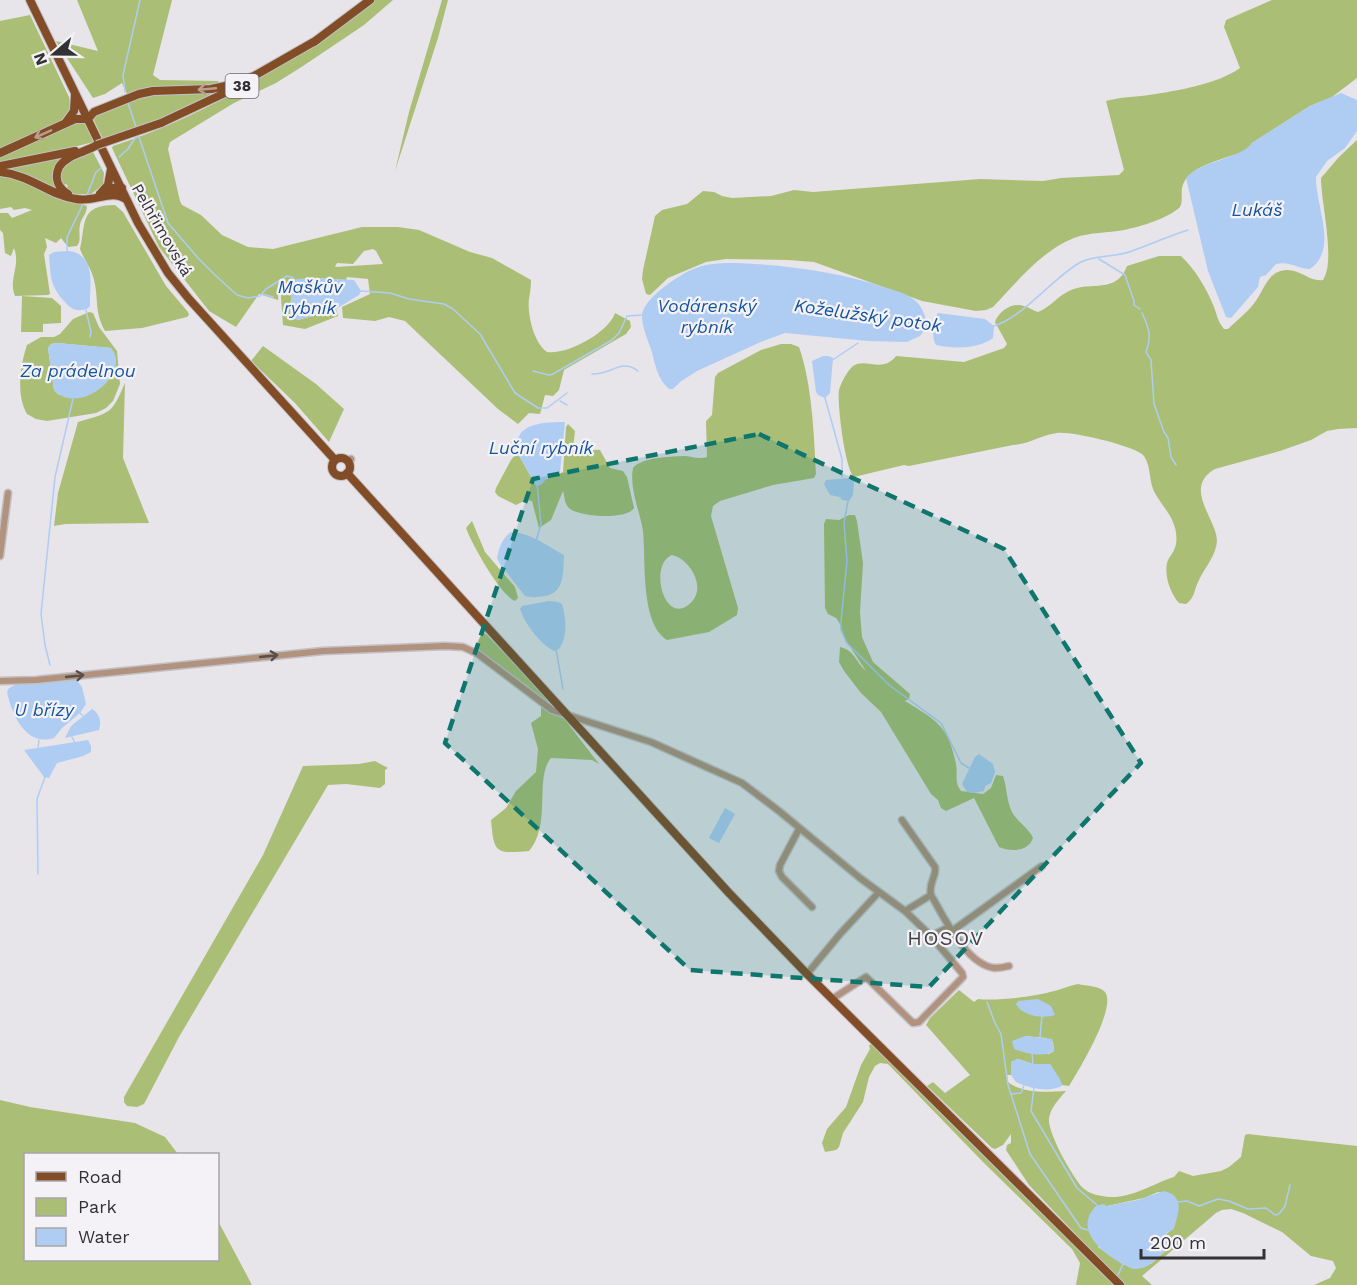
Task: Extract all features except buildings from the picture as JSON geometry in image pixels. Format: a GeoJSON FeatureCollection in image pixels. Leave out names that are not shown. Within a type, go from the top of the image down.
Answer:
{"type":"FeatureCollection","features":[{"type":"Feature","properties":{"kind":"main road","name":"Pelhřimovská"},"geometry":{"type":"LineString","coordinates":[[30,0],[128,201],[150,243],[180,289],[335,460]]}},
{"type":"Feature","properties":{"kind":"main road","name":"38"},"geometry":{"type":"LineString","coordinates":[[0,166],[81,151],[161,123],[241,86],[317,40],[370,0]]}},
{"type":"Feature","properties":{"kind":"main road"},"geometry":{"type":"LineString","coordinates":[[0,153],[62,125],[78,119],[88,119],[92,113],[104,107],[143,93],[211,89],[235,84],[254,76],[317,40]]}},
{"type":"Feature","properties":{"kind":"main road"},"geometry":{"type":"LineString","coordinates":[[75,93],[90,108],[104,107]]}},
{"type":"Feature","properties":{"kind":"main road"},"geometry":{"type":"LineString","coordinates":[[62,125],[72,114],[75,93]]}},
{"type":"Feature","properties":{"kind":"main road"},"geometry":{"type":"LineString","coordinates":[[81,151],[65,159],[59,166],[57,181],[61,189],[67,194],[83,199],[113,188],[122,188]]}},
{"type":"Feature","properties":{"kind":"main road"},"geometry":{"type":"LineString","coordinates":[[100,194],[108,185],[111,167]]}},
{"type":"Feature","properties":{"kind":"main road"},"geometry":{"type":"LineString","coordinates":[[0,172],[21,176],[60,194],[83,199],[115,194],[122,188]]}},
{"type":"Feature","properties":{"kind":"main road"},"geometry":{"type":"LineString","coordinates":[[115,194],[128,201]]}},
{"type":"Feature","properties":{"kind":"main road"},"geometry":{"type":"LineString","coordinates":[[342,458],[349,460],[350,467],[347,473],[343,475],[336,473],[333,467],[335,460],[342,458]]}},
{"type":"Feature","properties":{"kind":"main road"},"geometry":{"type":"LineString","coordinates":[[347,473],[729,893],[807,974],[1120,1285]]}},
{"type":"Feature","properties":{"kind":"street"},"geometry":{"type":"LineString","coordinates":[[0,556],[8,493]]}},
{"type":"Feature","properties":{"kind":"street"},"geometry":{"type":"LineString","coordinates":[[0,681],[323,651],[432,646],[457,646],[470,649],[552,710],[651,742],[742,783],[905,911],[931,936],[963,977],[919,1022],[913,1023],[866,977],[832,999]]}},
{"type":"Feature","properties":{"kind":"street"},"geometry":{"type":"LineString","coordinates":[[902,820],[934,867],[935,873],[929,888],[931,895],[961,945],[978,960],[989,966],[996,968],[1009,966]]}},
{"type":"Feature","properties":{"kind":"street"},"geometry":{"type":"LineString","coordinates":[[799,829],[779,871],[782,877],[812,907]]}},
{"type":"Feature","properties":{"kind":"street"},"geometry":{"type":"LineString","coordinates":[[931,936],[951,929],[1042,866]]}},
{"type":"Feature","properties":{"kind":"street"},"geometry":{"type":"LineString","coordinates":[[807,974],[879,892]]}},
{"type":"Feature","properties":{"kind":"street"},"geometry":{"type":"LineString","coordinates":[[905,911],[931,895]]}},
{"type":"Feature","properties":{"kind":"highlighted area"},"geometry":{"type":"Polygon","coordinates":[[[759,434],[1004,549],[1141,763],[929,987],[690,970],[445,743],[533,479],[759,434]]]}},
{"type":"Feature","properties":{"kind":"green space"},"geometry":{"type":"Polygon","coordinates":[[[77,0],[172,0],[153,75],[160,80],[219,81],[217,84],[151,88],[127,94],[122,83],[105,94],[93,98],[56,41],[98,51],[77,0]]]}},
{"type":"Feature","properties":{"kind":"green space"},"geometry":{"type":"Polygon","coordinates":[[[375,0],[393,0],[364,25],[303,66],[276,83],[234,103],[170,142],[168,149],[182,205],[201,215],[222,235],[248,247],[273,249],[362,227],[398,227],[419,230],[470,252],[492,258],[531,280],[530,320],[538,342],[547,352],[566,350],[587,341],[605,328],[615,313],[630,321],[631,327],[626,334],[564,370],[559,390],[553,396],[545,395],[540,414],[529,413],[518,424],[498,409],[405,321],[389,317],[375,321],[343,318],[342,307],[370,294],[368,279],[347,277],[346,280],[317,278],[293,281],[290,314],[298,320],[336,309],[338,316],[305,329],[283,325],[281,297],[284,277],[279,287],[278,300],[259,294],[236,327],[209,311],[159,247],[113,146],[149,133],[217,102],[282,65],[375,0]],[[373,249],[364,251],[353,264],[337,263],[335,267],[383,264],[373,249]]]}},
{"type":"Feature","properties":{"kind":"green space"},"geometry":{"type":"Polygon","coordinates":[[[442,0],[448,0],[438,38],[395,171],[409,112],[442,0]]]}},
{"type":"Feature","properties":{"kind":"green space"},"geometry":{"type":"Polygon","coordinates":[[[1272,0],[1357,0],[1357,78],[1332,97],[1310,106],[1252,143],[1247,150],[1209,163],[1192,173],[1185,180],[1182,188],[1180,207],[1168,215],[1154,222],[1124,230],[1086,235],[1062,244],[1030,268],[993,307],[976,311],[922,301],[814,262],[788,260],[726,259],[706,262],[668,278],[650,295],[646,294],[642,279],[643,270],[655,216],[662,210],[687,204],[703,191],[732,198],[771,196],[794,190],[813,192],[980,179],[1043,181],[1119,175],[1124,170],[1106,101],[1184,89],[1209,83],[1231,74],[1240,68],[1224,27],[1226,20],[1272,0]]]}},
{"type":"Feature","properties":{"kind":"green space"},"geometry":{"type":"Polygon","coordinates":[[[30,15],[69,97],[69,110],[62,120],[0,150],[0,21],[30,15]]]}},
{"type":"Feature","properties":{"kind":"green space"},"geometry":{"type":"Polygon","coordinates":[[[224,90],[166,117],[103,139],[92,116],[145,95],[224,90]]]}},
{"type":"Feature","properties":{"kind":"green space"},"geometry":{"type":"Polygon","coordinates":[[[76,121],[86,125],[93,142],[0,163],[0,156],[76,121]]]}},
{"type":"Feature","properties":{"kind":"green space"},"geometry":{"type":"Polygon","coordinates":[[[1357,140],[1357,428],[1327,431],[1311,440],[1280,451],[1215,469],[1206,477],[1201,485],[1201,494],[1216,532],[1217,541],[1212,557],[1189,602],[1179,603],[1170,588],[1167,577],[1168,560],[1176,544],[1174,523],[1154,490],[1144,456],[1129,448],[1089,437],[1057,433],[1019,444],[909,466],[904,465],[854,477],[845,450],[840,422],[839,397],[844,377],[853,366],[863,363],[885,364],[896,356],[964,362],[1004,348],[1007,344],[995,322],[1007,308],[1019,305],[1038,312],[1069,291],[1110,284],[1122,275],[1127,266],[1159,256],[1181,256],[1186,261],[1204,286],[1224,329],[1228,329],[1249,309],[1271,277],[1280,271],[1297,272],[1323,280],[1327,271],[1328,246],[1321,178],[1357,140]]]}},
{"type":"Feature","properties":{"kind":"green space"},"geometry":{"type":"Polygon","coordinates":[[[93,152],[104,173],[103,185],[91,194],[74,194],[65,189],[68,186],[66,184],[62,186],[59,180],[62,165],[93,152]]]}},
{"type":"Feature","properties":{"kind":"green space"},"geometry":{"type":"Polygon","coordinates":[[[60,158],[53,172],[56,189],[4,169],[60,158]]]}},
{"type":"Feature","properties":{"kind":"green space"},"geometry":{"type":"Polygon","coordinates":[[[0,175],[14,177],[87,206],[77,246],[68,247],[61,238],[56,243],[45,238],[47,247],[44,254],[50,294],[48,295],[15,296],[13,284],[16,255],[14,248],[11,256],[5,253],[3,233],[0,230],[0,213],[8,213],[12,218],[32,210],[25,208],[14,210],[11,207],[0,209],[0,175]]]}},
{"type":"Feature","properties":{"kind":"green space"},"geometry":{"type":"Polygon","coordinates":[[[115,205],[123,212],[166,286],[188,312],[187,317],[142,328],[105,331],[99,317],[93,275],[80,249],[84,224],[90,212],[95,208],[115,205]]]}},
{"type":"Feature","properties":{"kind":"green space"},"geometry":{"type":"Polygon","coordinates":[[[22,296],[52,298],[61,306],[61,323],[43,324],[43,332],[21,332],[22,296]]]}},
{"type":"Feature","properties":{"kind":"green space"},"geometry":{"type":"Polygon","coordinates":[[[89,312],[93,313],[99,327],[117,351],[120,384],[113,401],[96,413],[47,421],[36,419],[27,414],[21,398],[22,362],[27,345],[41,337],[54,337],[60,334],[73,319],[89,312]],[[51,344],[48,348],[54,390],[59,395],[114,371],[116,359],[111,348],[51,344]]]}},
{"type":"Feature","properties":{"kind":"green space"},"geometry":{"type":"Polygon","coordinates":[[[781,344],[799,347],[810,393],[816,474],[814,478],[773,485],[720,501],[713,506],[711,516],[738,608],[737,615],[709,632],[667,640],[658,632],[648,606],[643,531],[634,492],[633,468],[637,464],[656,458],[707,457],[706,421],[712,415],[715,377],[718,373],[761,350],[781,344]],[[672,555],[665,560],[660,579],[666,599],[671,606],[679,609],[691,603],[695,597],[697,583],[692,570],[678,557],[672,555]]]}},
{"type":"Feature","properties":{"kind":"green space"},"geometry":{"type":"Polygon","coordinates":[[[263,346],[316,384],[344,409],[329,442],[295,403],[251,361],[263,346]]]}},
{"type":"Feature","properties":{"kind":"green space"},"geometry":{"type":"Polygon","coordinates":[[[125,383],[123,458],[149,523],[54,526],[58,493],[78,422],[109,411],[125,383]]]}},
{"type":"Feature","properties":{"kind":"green space"},"geometry":{"type":"Polygon","coordinates":[[[568,424],[575,431],[573,448],[576,454],[600,450],[610,468],[623,471],[627,477],[634,508],[630,512],[614,516],[584,514],[568,507],[563,491],[551,520],[539,528],[532,501],[526,500],[516,505],[498,496],[495,492],[496,488],[517,452],[535,484],[563,472],[568,424]]]}},
{"type":"Feature","properties":{"kind":"green space"},"geometry":{"type":"Polygon","coordinates":[[[855,515],[857,521],[863,563],[860,612],[862,637],[873,662],[910,694],[909,699],[905,701],[933,719],[945,732],[953,751],[957,781],[961,791],[983,794],[991,788],[996,775],[1003,776],[1012,812],[1033,838],[1027,846],[1019,850],[999,847],[974,798],[946,811],[941,808],[881,712],[861,693],[839,662],[840,647],[852,654],[866,671],[845,639],[839,622],[828,614],[825,608],[824,524],[826,519],[839,520],[855,515]]]}},
{"type":"Feature","properties":{"kind":"green space"},"geometry":{"type":"Polygon","coordinates":[[[472,521],[485,552],[515,587],[518,598],[515,601],[502,590],[474,545],[466,528],[472,521]]]}},
{"type":"Feature","properties":{"kind":"green space"},"geometry":{"type":"Polygon","coordinates":[[[482,633],[486,634],[556,708],[552,708],[475,647],[482,633]]]}},
{"type":"Feature","properties":{"kind":"green space"},"geometry":{"type":"Polygon","coordinates":[[[541,704],[563,717],[599,764],[592,760],[551,758],[544,777],[542,815],[536,840],[529,851],[503,851],[495,845],[491,820],[506,808],[516,791],[536,772],[538,749],[531,723],[541,716],[541,704]]]}},
{"type":"Feature","properties":{"kind":"green space"},"geometry":{"type":"Polygon","coordinates":[[[375,761],[388,768],[385,770],[385,784],[380,788],[346,784],[328,785],[179,1037],[144,1104],[137,1107],[127,1106],[124,1097],[263,855],[303,766],[359,764],[375,761]]]}},
{"type":"Feature","properties":{"kind":"green space"},"geometry":{"type":"Polygon","coordinates":[[[1078,984],[1100,988],[1105,992],[1107,1000],[1102,1024],[1069,1086],[1062,1085],[1050,1064],[1033,1064],[1018,1059],[1011,1062],[1011,1075],[1007,1075],[1008,1082],[1021,1089],[1066,1091],[1052,1110],[1049,1125],[1073,1175],[1083,1188],[1098,1195],[1118,1197],[1174,1177],[1179,1171],[1193,1176],[1221,1171],[1241,1157],[1245,1135],[1248,1134],[1357,1146],[1357,1285],[1314,1285],[1330,1278],[1336,1268],[1333,1261],[1311,1256],[1282,1232],[1231,1209],[1216,1213],[1142,1276],[1152,1285],[1124,1285],[1029,1185],[1006,1150],[1007,1145],[1011,1143],[1011,1134],[1003,1145],[992,1148],[927,1086],[933,1082],[945,1093],[970,1075],[926,1025],[930,1018],[959,990],[974,1002],[978,999],[1004,999],[1034,995],[1078,984]],[[1025,1036],[1023,1052],[1049,1054],[1054,1051],[1053,1042],[1046,1038],[1025,1036]],[[1158,1192],[1144,1198],[1107,1206],[1098,1247],[1124,1265],[1151,1264],[1173,1244],[1165,1235],[1174,1228],[1178,1202],[1174,1196],[1158,1192]]]}},
{"type":"Feature","properties":{"kind":"green space"},"geometry":{"type":"Polygon","coordinates":[[[873,1044],[1116,1285],[1076,1285],[1080,1263],[1072,1249],[888,1064],[880,1063],[875,1066],[869,1077],[863,1102],[843,1133],[839,1147],[836,1150],[825,1152],[822,1143],[827,1129],[846,1107],[861,1065],[870,1049],[869,1045],[873,1044]]]}},
{"type":"Feature","properties":{"kind":"green space"},"geometry":{"type":"Polygon","coordinates":[[[0,1100],[30,1107],[135,1123],[165,1137],[177,1153],[24,1153],[24,1261],[219,1261],[219,1223],[252,1285],[0,1285],[0,1100]]]}},
{"type":"Feature","properties":{"kind":"water","name":"Lukáš"},"geometry":{"type":"Polygon","coordinates":[[[1341,93],[1357,100],[1357,131],[1345,148],[1327,161],[1316,177],[1324,226],[1323,250],[1319,260],[1310,269],[1276,264],[1266,275],[1260,277],[1258,287],[1231,318],[1226,317],[1208,271],[1186,178],[1201,167],[1246,149],[1310,106],[1341,93]]]}},
{"type":"Feature","properties":{"kind":"water","name":"Za prádelnou"},"geometry":{"type":"Polygon","coordinates":[[[54,252],[74,252],[86,261],[91,283],[90,306],[87,309],[71,308],[55,289],[49,255],[54,252]]]}},
{"type":"Feature","properties":{"kind":"water","name":"Vodárenský rybník"},"geometry":{"type":"Polygon","coordinates":[[[737,263],[813,270],[869,282],[897,291],[919,304],[925,315],[927,327],[920,336],[907,342],[868,341],[785,333],[697,371],[673,389],[669,389],[662,381],[656,367],[643,325],[644,309],[663,288],[689,271],[711,264],[737,263]]]}},
{"type":"Feature","properties":{"kind":"water","name":"Maškův rybník"},"geometry":{"type":"Polygon","coordinates":[[[317,278],[354,280],[361,291],[359,295],[336,309],[298,320],[293,319],[290,308],[293,281],[317,278]]]}},
{"type":"Feature","properties":{"kind":"water"},"geometry":{"type":"Polygon","coordinates":[[[938,313],[985,319],[994,326],[993,338],[981,344],[966,347],[936,345],[933,329],[938,313]]]}},
{"type":"Feature","properties":{"kind":"water","name":"Za prádelnou"},"geometry":{"type":"Polygon","coordinates":[[[51,344],[111,348],[116,358],[115,369],[109,380],[100,389],[76,398],[64,397],[54,390],[48,348],[51,344]]]}},
{"type":"Feature","properties":{"kind":"water"},"geometry":{"type":"Polygon","coordinates":[[[823,356],[833,358],[830,393],[825,398],[816,392],[812,361],[823,356]]]}},
{"type":"Feature","properties":{"kind":"water","name":"Luční rybník"},"geometry":{"type":"Polygon","coordinates":[[[565,422],[560,472],[536,486],[515,448],[518,438],[522,431],[533,425],[565,422]]]}},
{"type":"Feature","properties":{"kind":"water"},"geometry":{"type":"Polygon","coordinates":[[[850,478],[854,481],[853,495],[849,501],[830,495],[824,484],[826,480],[850,478]]]}},
{"type":"Feature","properties":{"kind":"water"},"geometry":{"type":"Polygon","coordinates":[[[511,532],[532,537],[564,555],[562,581],[552,594],[525,596],[500,564],[497,558],[500,547],[505,537],[511,532]]]}},
{"type":"Feature","properties":{"kind":"water"},"geometry":{"type":"Polygon","coordinates":[[[549,601],[562,604],[565,621],[562,644],[554,651],[543,644],[534,633],[520,609],[522,606],[549,601]]]}},
{"type":"Feature","properties":{"kind":"water","name":"U břízy"},"geometry":{"type":"Polygon","coordinates":[[[76,679],[82,687],[86,704],[80,713],[54,738],[44,740],[28,733],[13,710],[7,692],[9,688],[15,685],[76,679]]]}},
{"type":"Feature","properties":{"kind":"water","name":"U břízy"},"geometry":{"type":"Polygon","coordinates":[[[92,709],[99,718],[99,730],[65,738],[71,726],[92,709]]]}},
{"type":"Feature","properties":{"kind":"water","name":"U břízy"},"geometry":{"type":"Polygon","coordinates":[[[88,740],[91,752],[57,763],[49,778],[44,777],[24,750],[88,740]]]}},
{"type":"Feature","properties":{"kind":"water"},"geometry":{"type":"Polygon","coordinates":[[[979,754],[993,764],[995,772],[991,783],[985,786],[984,791],[967,792],[962,784],[975,757],[979,754]]]}},
{"type":"Feature","properties":{"kind":"water"},"geometry":{"type":"Polygon","coordinates":[[[725,808],[735,814],[719,843],[709,838],[725,808]]]}},
{"type":"Feature","properties":{"kind":"water"},"geometry":{"type":"Polygon","coordinates":[[[1038,999],[1051,1006],[1055,1015],[1045,1017],[1028,1014],[1016,1004],[1018,1001],[1038,999]]]}},
{"type":"Feature","properties":{"kind":"water"},"geometry":{"type":"Polygon","coordinates":[[[1025,1036],[1052,1039],[1054,1051],[1040,1054],[1014,1049],[1012,1041],[1025,1036]]]}},
{"type":"Feature","properties":{"kind":"water"},"geometry":{"type":"Polygon","coordinates":[[[1018,1059],[1033,1064],[1050,1064],[1062,1086],[1039,1089],[1016,1082],[1011,1075],[1011,1062],[1018,1059]]]}},
{"type":"Feature","properties":{"kind":"water"},"geometry":{"type":"Polygon","coordinates":[[[1164,1191],[1175,1197],[1179,1207],[1173,1230],[1166,1233],[1173,1244],[1155,1261],[1140,1269],[1133,1269],[1114,1259],[1096,1244],[1090,1235],[1088,1226],[1089,1216],[1096,1206],[1138,1200],[1164,1191]]]}},
{"type":"Feature","properties":{"kind":"waterway","name":"Koželužský potok"},"geometry":{"type":"LineString","coordinates":[[125,92],[123,75],[140,0]]}},
{"type":"Feature","properties":{"kind":"waterway","name":"Koželužský potok"},"geometry":{"type":"LineString","coordinates":[[128,103],[136,127]]}},
{"type":"Feature","properties":{"kind":"waterway","name":"Koželužský potok"},"geometry":{"type":"LineString","coordinates":[[138,134],[168,223],[215,275],[237,295],[248,298],[260,296],[266,289],[287,276],[296,281]]}},
{"type":"Feature","properties":{"kind":"waterway"},"geometry":{"type":"LineString","coordinates":[[119,157],[128,149],[137,135]]}},
{"type":"Feature","properties":{"kind":"waterway"},"geometry":{"type":"LineString","coordinates":[[87,195],[96,172],[101,168]]}},
{"type":"Feature","properties":{"kind":"waterway"},"geometry":{"type":"LineString","coordinates":[[67,252],[67,237],[84,202]]}},
{"type":"Feature","properties":{"kind":"waterway","name":"Koželužský potok"},"geometry":{"type":"LineString","coordinates":[[994,326],[1016,315],[1068,270],[1085,260],[1125,253],[1188,230]]}},
{"type":"Feature","properties":{"kind":"waterway"},"geometry":{"type":"LineString","coordinates":[[1099,259],[1125,275],[1134,305],[1140,309]]}},
{"type":"Feature","properties":{"kind":"waterway","name":"Koželužský potok"},"geometry":{"type":"LineString","coordinates":[[361,291],[390,293],[409,299],[444,304],[453,309],[480,334],[515,393],[538,408],[547,408],[567,393]]}},
{"type":"Feature","properties":{"kind":"waterway"},"geometry":{"type":"LineString","coordinates":[[262,294],[273,297]]}},
{"type":"Feature","properties":{"kind":"waterway"},"geometry":{"type":"LineString","coordinates":[[86,310],[90,337]]}},
{"type":"Feature","properties":{"kind":"waterway"},"geometry":{"type":"LineString","coordinates":[[1142,313],[1149,332],[1146,352],[1151,360],[1154,404],[1168,438],[1171,457],[1176,465]]}},
{"type":"Feature","properties":{"kind":"waterway"},"geometry":{"type":"LineString","coordinates":[[533,371],[553,374],[612,340],[619,333],[627,316],[642,315]]}},
{"type":"Feature","properties":{"kind":"waterway","name":"Koželužský potok"},"geometry":{"type":"LineString","coordinates":[[925,326],[935,328]]}},
{"type":"Feature","properties":{"kind":"waterway"},"geometry":{"type":"LineString","coordinates":[[831,361],[858,343]]}},
{"type":"Feature","properties":{"kind":"waterway","name":"Koželužský potok"},"geometry":{"type":"LineString","coordinates":[[592,374],[599,374],[621,366],[632,367],[638,371]]}},
{"type":"Feature","properties":{"kind":"waterway"},"geometry":{"type":"LineString","coordinates":[[825,398],[842,459],[842,477]]}},
{"type":"Feature","properties":{"kind":"waterway"},"geometry":{"type":"LineString","coordinates":[[50,665],[41,614],[55,477],[73,399]]}},
{"type":"Feature","properties":{"kind":"waterway"},"geometry":{"type":"LineString","coordinates":[[560,401],[567,405]]}},
{"type":"Feature","properties":{"kind":"waterway"},"geometry":{"type":"LineString","coordinates":[[536,541],[541,524],[537,484]]}},
{"type":"Feature","properties":{"kind":"waterway"},"geometry":{"type":"LineString","coordinates":[[848,501],[844,523],[847,561],[841,630],[847,643],[889,685],[941,723],[961,763],[969,768]]}},
{"type":"Feature","properties":{"kind":"waterway"},"geometry":{"type":"LineString","coordinates":[[556,649],[563,689]]}},
{"type":"Feature","properties":{"kind":"waterway"},"geometry":{"type":"LineString","coordinates":[[80,713],[84,717]]}},
{"type":"Feature","properties":{"kind":"waterway"},"geometry":{"type":"LineString","coordinates":[[72,737],[75,743]]}},
{"type":"Feature","properties":{"kind":"waterway"},"geometry":{"type":"LineString","coordinates":[[38,747],[39,740]]}},
{"type":"Feature","properties":{"kind":"waterway"},"geometry":{"type":"LineString","coordinates":[[38,874],[37,799],[45,777]]}},
{"type":"Feature","properties":{"kind":"waterway"},"geometry":{"type":"LineString","coordinates":[[987,1002],[1001,1034],[1008,1085],[1030,1154],[1081,1228],[1088,1230]]}},
{"type":"Feature","properties":{"kind":"waterway"},"geometry":{"type":"LineString","coordinates":[[1040,1037],[1042,1016]]}},
{"type":"Feature","properties":{"kind":"waterway"},"geometry":{"type":"LineString","coordinates":[[1032,1052],[1033,1065]]}},
{"type":"Feature","properties":{"kind":"waterway"},"geometry":{"type":"LineString","coordinates":[[1012,1094],[1021,1093],[1024,1085]]}},
{"type":"Feature","properties":{"kind":"waterway"},"geometry":{"type":"LineString","coordinates":[[1034,1088],[1031,1111],[1077,1188],[1097,1205]]}},
{"type":"Feature","properties":{"kind":"waterway"},"geometry":{"type":"LineString","coordinates":[[1178,1202],[1187,1201],[1199,1206],[1218,1199],[1248,1209],[1266,1208],[1275,1215],[1279,1214],[1285,1206],[1290,1185]]}},
{"type":"Feature","properties":{"kind":"waterway"},"geometry":{"type":"LineString","coordinates":[[1118,1275],[1123,1264]]}},
{"type":"Feature","properties":{"kind":"district","name":"HOSOV"},"geometry":{"type":"Point","coordinates":[946,938]}}]}
